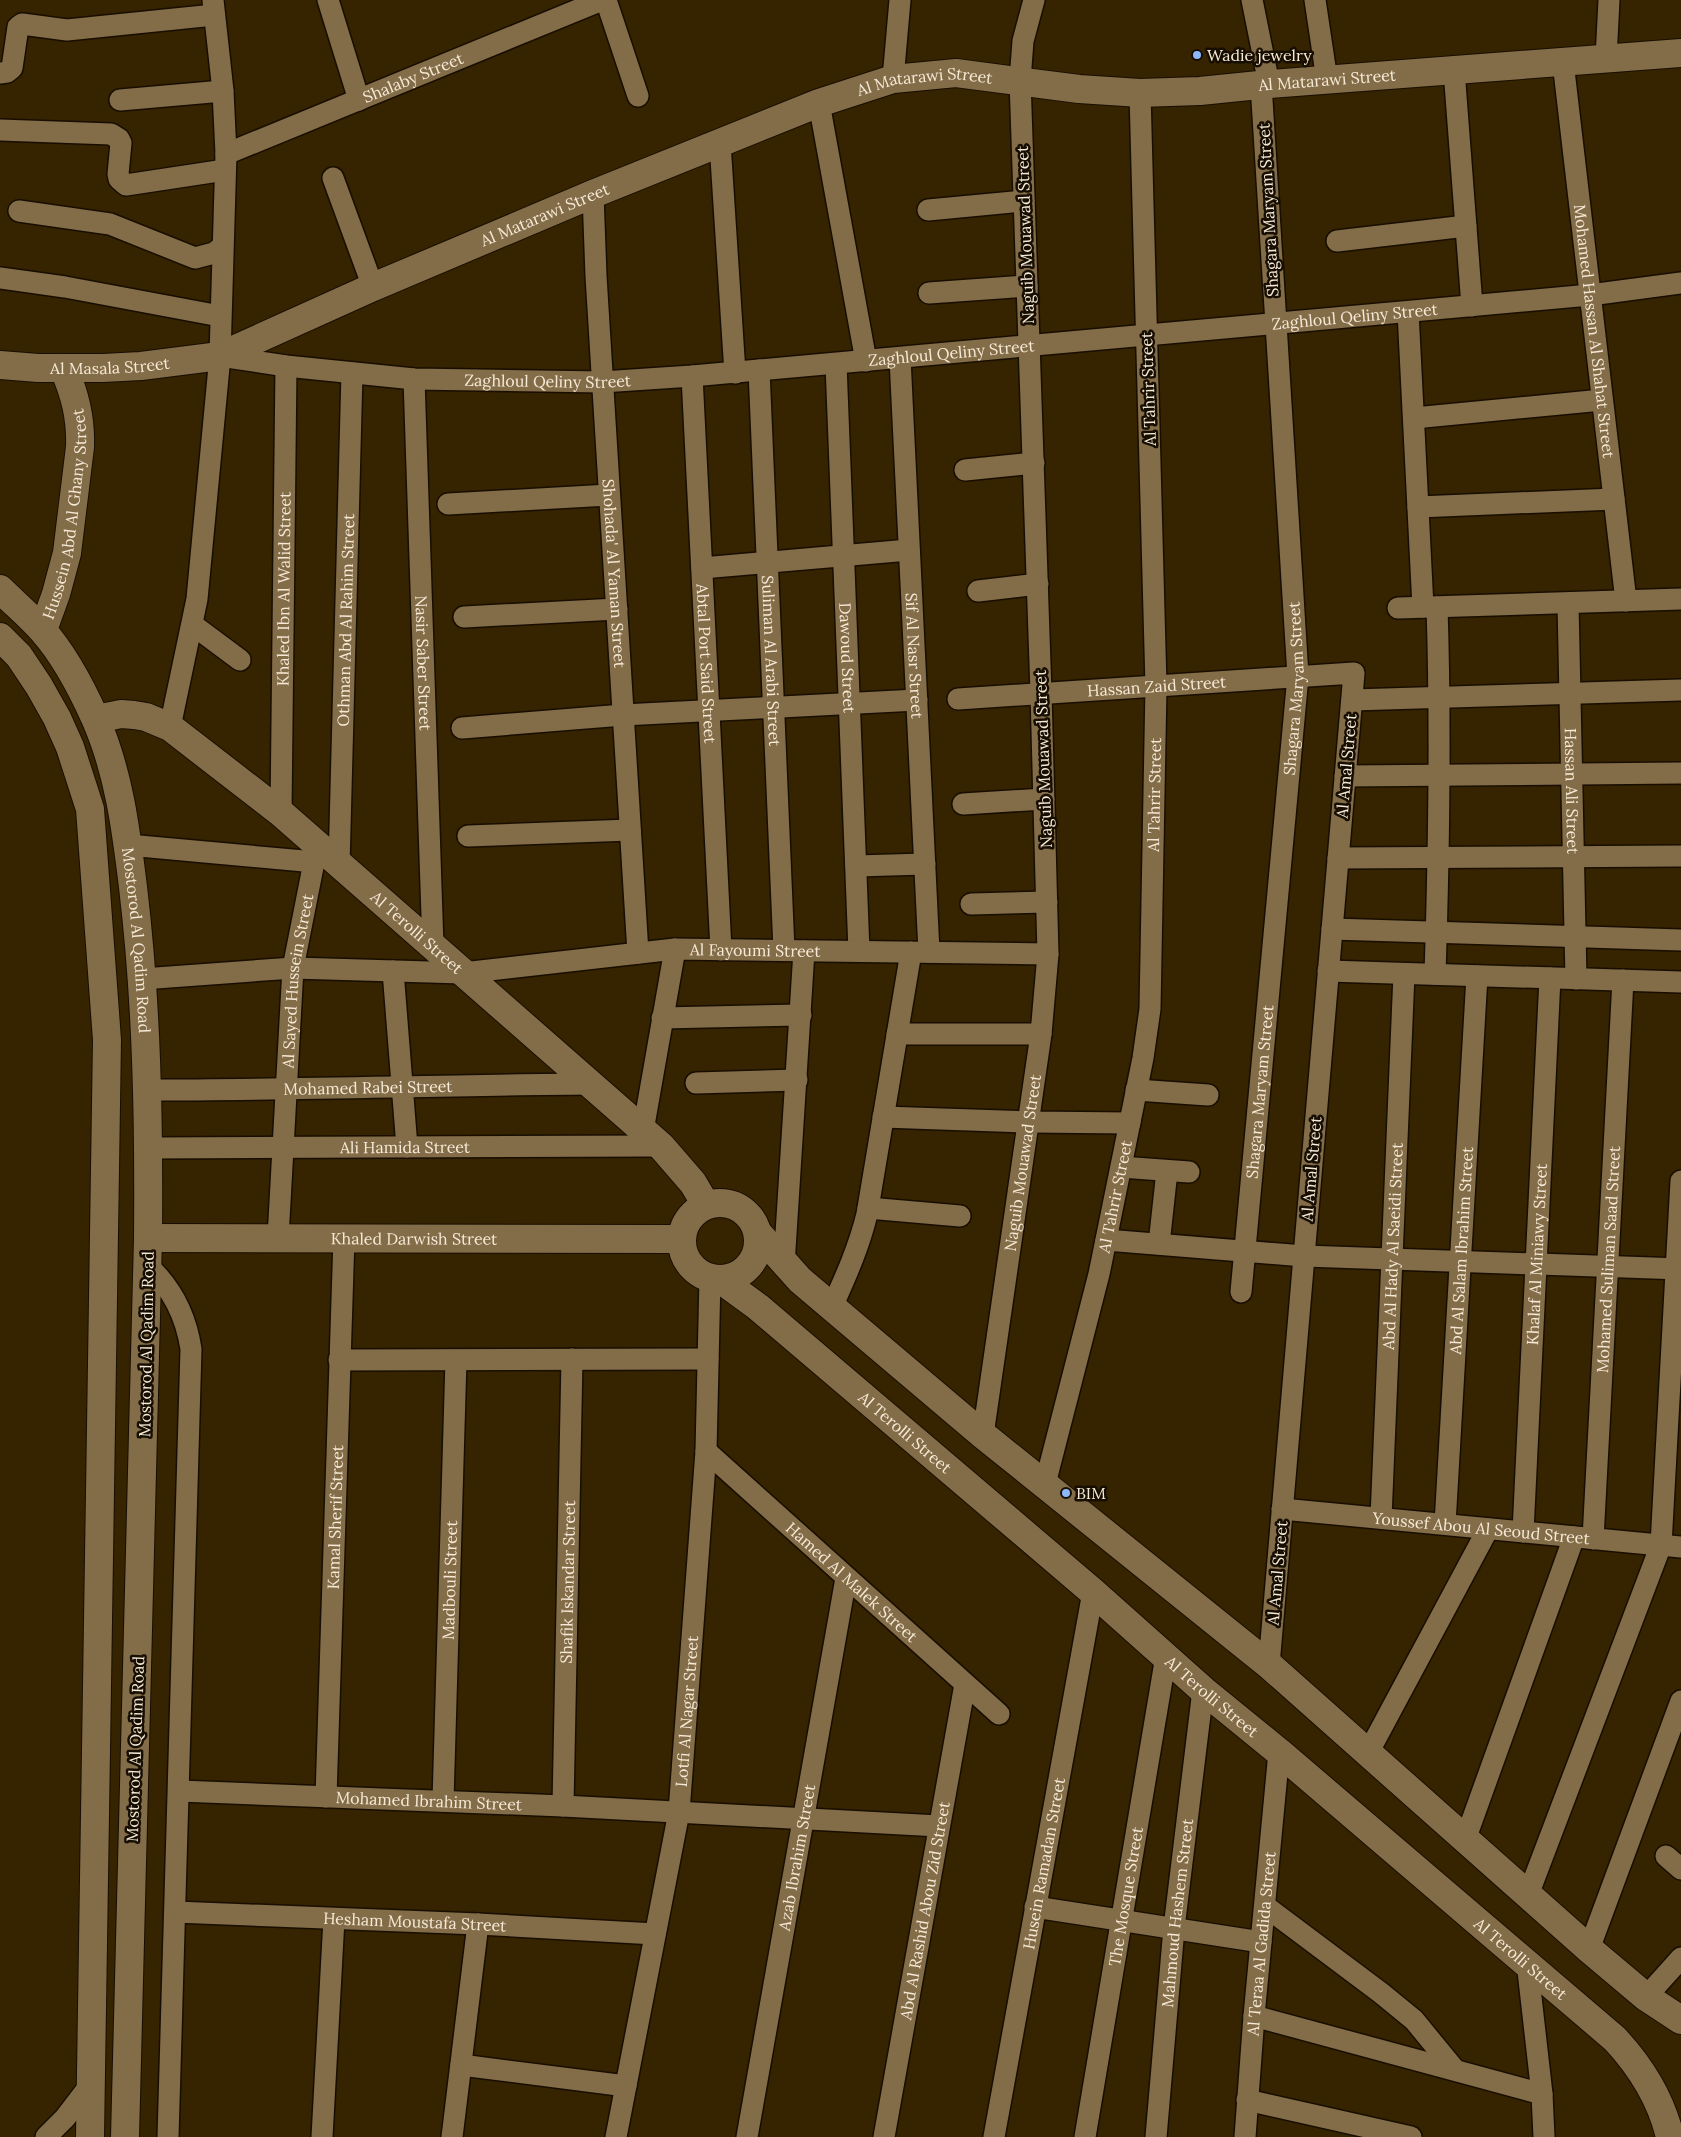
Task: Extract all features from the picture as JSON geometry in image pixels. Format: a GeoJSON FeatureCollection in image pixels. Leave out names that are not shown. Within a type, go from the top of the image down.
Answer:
{"type":"FeatureCollection","features":[{"type":"Feature","properties":{"kind":"street"},"geometry":{"type":"LineString","coordinates":[[328,0],[359,100]]}},
{"type":"Feature","properties":{"kind":"street"},"geometry":{"type":"LineString","coordinates":[[601,0],[638,96]]}},
{"type":"Feature","properties":{"kind":"street","name":"Shalaby Street"},"geometry":{"type":"LineString","coordinates":[[0,130],[112,134],[121,143],[118,174],[119,179],[126,185],[225,162],[359,100],[601,0]]}},
{"type":"Feature","properties":{"kind":"street"},"geometry":{"type":"LineString","coordinates":[[893,79],[900,0]]}},
{"type":"Feature","properties":{"kind":"street","name":"Naguib Mouawad Street"},"geometry":{"type":"LineString","coordinates":[[983,1435],[1041,1034],[1048,954],[1038,584],[1020,80],[1023,41],[1034,0]]}},
{"type":"Feature","properties":{"kind":"street","name":"Shagara Maryam Street"},"geometry":{"type":"LineString","coordinates":[[1241,1292],[1243,1252],[1298,676],[1274,324],[1265,84],[1252,0]]}},
{"type":"Feature","properties":{"kind":"street"},"geometry":{"type":"LineString","coordinates":[[1315,0],[1327,80]]}},
{"type":"Feature","properties":{"kind":"street"},"geometry":{"type":"LineString","coordinates":[[1606,59],[1609,0]]}},
{"type":"Feature","properties":{"kind":"street"},"geometry":{"type":"LineString","coordinates":[[0,73],[7,72],[12,68],[18,27],[22,24],[67,30],[213,8],[223,91],[225,162],[220,356],[193,625],[170,727]]}},
{"type":"Feature","properties":{"kind":"street","name":"Al Matarawi Street"},"geometry":{"type":"LineString","coordinates":[[220,356],[593,194],[819,103],[893,79],[956,73],[1080,89],[1140,93],[1200,91],[1265,84],[1681,54]]}},
{"type":"Feature","properties":{"kind":"street","name":"Mohamed Hassan Al Shahat Street"},"geometry":{"type":"LineString","coordinates":[[1563,62],[1626,601]]}},
{"type":"Feature","properties":{"kind":"street"},"geometry":{"type":"LineString","coordinates":[[1454,70],[1472,306]]}},
{"type":"Feature","properties":{"kind":"street"},"geometry":{"type":"LineString","coordinates":[[120,100],[223,91]]}},
{"type":"Feature","properties":{"kind":"street","name":"Al Tahrir Street"},"geometry":{"type":"LineString","coordinates":[[1044,1484],[1099,1274],[1130,1123],[1150,1008],[1156,686],[1140,93]]}},
{"type":"Feature","properties":{"kind":"street"},"geometry":{"type":"LineString","coordinates":[[819,103],[866,361]]}},
{"type":"Feature","properties":{"kind":"street"},"geometry":{"type":"LineString","coordinates":[[720,143],[735,373]]}},
{"type":"Feature","properties":{"kind":"street"},"geometry":{"type":"LineString","coordinates":[[333,178],[373,288]]}},
{"type":"Feature","properties":{"kind":"street","name":"Shohada' Al Yaman Street"},"geometry":{"type":"LineString","coordinates":[[593,194],[602,382],[638,953]]}},
{"type":"Feature","properties":{"kind":"street"},"geometry":{"type":"LineString","coordinates":[[928,210],[1024,201]]}},
{"type":"Feature","properties":{"kind":"street"},"geometry":{"type":"LineString","coordinates":[[19,211],[110,224],[195,258],[205,257],[222,247]]}},
{"type":"Feature","properties":{"kind":"street"},"geometry":{"type":"LineString","coordinates":[[1337,241],[1466,226]]}},
{"type":"Feature","properties":{"kind":"street"},"geometry":{"type":"LineString","coordinates":[[0,278],[64,287],[220,316]]}},
{"type":"Feature","properties":{"kind":"street","name":"Zaghloul Qeliny Street"},"geometry":{"type":"LineString","coordinates":[[220,356],[286,366],[414,379],[602,382],[735,373],[1408,312],[1590,295],[1681,283]]}},
{"type":"Feature","properties":{"kind":"street"},"geometry":{"type":"LineString","coordinates":[[929,293],[1027,286]]}},
{"type":"Feature","properties":{"kind":"street"},"geometry":{"type":"LineString","coordinates":[[1408,312],[1418,507],[1440,697],[1439,858],[1435,974]]}},
{"type":"Feature","properties":{"kind":"street","name":"Al Masala Street"},"geometry":{"type":"LineString","coordinates":[[0,366],[64,369],[141,366],[220,356]]}},
{"type":"Feature","properties":{"kind":"street","name":"Sif Al Nasr Street"},"geometry":{"type":"LineString","coordinates":[[832,1307],[861,1238],[868,1208],[898,1034],[920,952],[925,864],[900,358]]}},
{"type":"Feature","properties":{"kind":"street","name":"Dawoud Street"},"geometry":{"type":"LineString","coordinates":[[836,364],[859,952]]}},
{"type":"Feature","properties":{"kind":"street","name":"Khaled Ibn Al Walid Street"},"geometry":{"type":"LineString","coordinates":[[281,813],[286,366]]}},
{"type":"Feature","properties":{"kind":"street","name":"Hussein Abd Al Ghany Street"},"geometry":{"type":"LineString","coordinates":[[43,630],[56,594],[67,553],[80,446],[81,432],[77,403],[64,369]]}},
{"type":"Feature","properties":{"kind":"street","name":"Suliman Al Arabi Street"},"geometry":{"type":"LineString","coordinates":[[759,370],[774,707],[801,1015],[784,1264]]}},
{"type":"Feature","properties":{"kind":"street","name":"Othman Abd Al Rahim Street"},"geometry":{"type":"LineString","coordinates":[[324,858],[352,373]]}},
{"type":"Feature","properties":{"kind":"street","name":"Abtal Port Said Street"},"geometry":{"type":"LineString","coordinates":[[692,376],[721,950]]}},
{"type":"Feature","properties":{"kind":"street","name":"Nasir Saber Street"},"geometry":{"type":"LineString","coordinates":[[414,379],[432,946]]}},
{"type":"Feature","properties":{"kind":"street"},"geometry":{"type":"LineString","coordinates":[[1414,418],[1602,400]]}},
{"type":"Feature","properties":{"kind":"street"},"geometry":{"type":"LineString","coordinates":[[965,470],[1034,463]]}},
{"type":"Feature","properties":{"kind":"street"},"geometry":{"type":"LineString","coordinates":[[448,504],[609,495]]}},
{"type":"Feature","properties":{"kind":"street"},"geometry":{"type":"LineString","coordinates":[[1418,507],[1614,499]]}},
{"type":"Feature","properties":{"kind":"street"},"geometry":{"type":"LineString","coordinates":[[702,568],[909,550]]}},
{"type":"Feature","properties":{"kind":"street"},"geometry":{"type":"LineString","coordinates":[[978,590],[1038,584]]}},
{"type":"Feature","properties":{"kind":"street","name":"Mostorod Al Qadim Road"},"geometry":{"type":"LineString","coordinates":[[0,589],[43,630],[60,655],[96,719],[122,804],[142,979],[148,1090],[148,1266],[125,2137]]}},
{"type":"Feature","properties":{"kind":"street"},"geometry":{"type":"LineString","coordinates":[[1398,608],[1681,599]]}},
{"type":"Feature","properties":{"kind":"street","name":"Hassan Ali Street"},"geometry":{"type":"LineString","coordinates":[[1568,603],[1576,979]]}},
{"type":"Feature","properties":{"kind":"street"},"geometry":{"type":"LineString","coordinates":[[464,617],[616,609]]}},
{"type":"Feature","properties":{"kind":"street"},"geometry":{"type":"LineString","coordinates":[[193,625],[240,660]]}},
{"type":"Feature","properties":{"kind":"street"},"geometry":{"type":"LineString","coordinates":[[0,637],[19,656],[57,718],[73,755],[90,809],[107,1040],[90,2137]]}},
{"type":"Feature","properties":{"kind":"street","name":"Hassan Zaid Street"},"geometry":{"type":"LineString","coordinates":[[958,699],[1354,673]]}},
{"type":"Feature","properties":{"kind":"street","name":"Al Amal Street"},"geometry":{"type":"LineString","coordinates":[[1268,1665],[1354,673]]}},
{"type":"Feature","properties":{"kind":"street"},"geometry":{"type":"LineString","coordinates":[[1352,700],[1681,690]]}},
{"type":"Feature","properties":{"kind":"street"},"geometry":{"type":"LineString","coordinates":[[462,728],[623,715],[917,700]]}},
{"type":"Feature","properties":{"kind":"street","name":"Al Terolli Street"},"geometry":{"type":"LineString","coordinates":[[96,719],[121,714],[134,715],[146,717],[170,727],[281,813],[324,858],[432,946],[652,1139],[693,1183],[706,1205]]}},
{"type":"Feature","properties":{"kind":"street"},"geometry":{"type":"LineString","coordinates":[[1345,776],[1681,773]]}},
{"type":"Feature","properties":{"kind":"street"},"geometry":{"type":"LineString","coordinates":[[963,804],[1044,799]]}},
{"type":"Feature","properties":{"kind":"street"},"geometry":{"type":"LineString","coordinates":[[468,836],[630,830]]}},
{"type":"Feature","properties":{"kind":"street"},"geometry":{"type":"LineString","coordinates":[[128,844],[324,858]]}},
{"type":"Feature","properties":{"kind":"street"},"geometry":{"type":"LineString","coordinates":[[1338,858],[1681,856]]}},
{"type":"Feature","properties":{"kind":"street","name":"Al Sayed Hussein Street"},"geometry":{"type":"LineString","coordinates":[[278,1238],[293,968],[324,858]]}},
{"type":"Feature","properties":{"kind":"street"},"geometry":{"type":"LineString","coordinates":[[856,866],[925,864]]}},
{"type":"Feature","properties":{"kind":"street"},"geometry":{"type":"LineString","coordinates":[[971,904],[1047,902]]}},
{"type":"Feature","properties":{"kind":"street"},"geometry":{"type":"LineString","coordinates":[[1332,929],[1681,940]]}},
{"type":"Feature","properties":{"kind":"street"},"geometry":{"type":"LineString","coordinates":[[652,1139],[662,1018],[675,949]]}},
{"type":"Feature","properties":{"kind":"street","name":"Al Fayoumi Street"},"geometry":{"type":"LineString","coordinates":[[142,979],[293,968],[463,973],[675,949],[1048,954]]}},
{"type":"Feature","properties":{"kind":"street"},"geometry":{"type":"LineString","coordinates":[[393,971],[407,1146]]}},
{"type":"Feature","properties":{"kind":"street"},"geometry":{"type":"LineString","coordinates":[[1328,971],[1681,982]]}},
{"type":"Feature","properties":{"kind":"street","name":"Abd Al Hady Al Saeidi Street"},"geometry":{"type":"LineString","coordinates":[[1381,1518],[1404,974]]}},
{"type":"Feature","properties":{"kind":"street","name":"Abd Al Salam Ibrahim Street"},"geometry":{"type":"LineString","coordinates":[[1445,1524],[1477,976]]}},
{"type":"Feature","properties":{"kind":"street","name":"Khalaf Al Miniawy Street"},"geometry":{"type":"LineString","coordinates":[[1524,1532],[1550,978]]}},
{"type":"Feature","properties":{"kind":"street","name":"Mohamed Suliman Saad Street"},"geometry":{"type":"LineString","coordinates":[[1465,1840],[1583,1538],[1608,1267],[1623,980]]}},
{"type":"Feature","properties":{"kind":"street"},"geometry":{"type":"LineString","coordinates":[[662,1018],[801,1015]]}},
{"type":"Feature","properties":{"kind":"street"},"geometry":{"type":"LineString","coordinates":[[898,1034],[1041,1034]]}},
{"type":"Feature","properties":{"kind":"street"},"geometry":{"type":"LineString","coordinates":[[696,1083],[798,1080]]}},
{"type":"Feature","properties":{"kind":"street","name":"Mohamed Rabei Street"},"geometry":{"type":"LineString","coordinates":[[148,1090],[286,1090],[402,1085],[588,1084]]}},
{"type":"Feature","properties":{"kind":"street"},"geometry":{"type":"LineString","coordinates":[[1136,1090],[1208,1095]]}},
{"type":"Feature","properties":{"kind":"street"},"geometry":{"type":"LineString","coordinates":[[883,1117],[1130,1123]]}},
{"type":"Feature","properties":{"kind":"street","name":"Ali Hamida Street"},"geometry":{"type":"LineString","coordinates":[[149,1148],[407,1146],[652,1139]]}},
{"type":"Feature","properties":{"kind":"street"},"geometry":{"type":"LineString","coordinates":[[1121,1166],[1189,1172]]}},
{"type":"Feature","properties":{"kind":"street"},"geometry":{"type":"LineString","coordinates":[[1159,1244],[1167,1170]]}},
{"type":"Feature","properties":{"kind":"street"},"geometry":{"type":"LineString","coordinates":[[1528,1895],[1671,1546],[1681,1181]]}},
{"type":"Feature","properties":{"kind":"street"},"geometry":{"type":"LineString","coordinates":[[758,1233],[758,1245],[750,1265],[742,1273],[732,1278],[715,1279],[698,1273],[688,1264],[683,1252],[681,1239],[683,1228],[688,1218],[706,1205],[717,1202],[728,1203],[738,1207],[747,1214],[754,1223],[758,1233],[784,1264],[832,1307],[983,1435],[1268,1665],[1589,1949],[1646,1997],[1681,2020]]}},
{"type":"Feature","properties":{"kind":"street"},"geometry":{"type":"LineString","coordinates":[[868,1208],[960,1216]]}},
{"type":"Feature","properties":{"kind":"street","name":"Khaled Darwish Street"},"geometry":{"type":"LineString","coordinates":[[148,1238],[681,1239]]}},
{"type":"Feature","properties":{"kind":"street","name":"Kamal Sherif Street"},"geometry":{"type":"LineString","coordinates":[[326,1797],[344,1238]]}},
{"type":"Feature","properties":{"kind":"street"},"geometry":{"type":"LineString","coordinates":[[1106,1240],[1304,1256],[1679,1269]]}},
{"type":"Feature","properties":{"kind":"street"},"geometry":{"type":"LineString","coordinates":[[148,1266],[161,1278],[179,1305],[189,1335],[191,1349],[168,2137]]}},
{"type":"Feature","properties":{"kind":"street","name":"Al Terolli Street"},"geometry":{"type":"LineString","coordinates":[[715,1279],[758,1307],[1093,1592],[1203,1690],[1527,1962],[1615,2039],[1628,2054],[1651,2088],[1660,2106],[1670,2137]]}},
{"type":"Feature","properties":{"kind":"street","name":"Lotfi Al Nagar Street"},"geometry":{"type":"LineString","coordinates":[[616,2137],[679,1812],[706,1451],[708,1360],[715,1279]]}},
{"type":"Feature","properties":{"kind":"street","name":"Shafik Iskandar Street"},"geometry":{"type":"LineString","coordinates":[[563,1806],[572,1359]]}},
{"type":"Feature","properties":{"kind":"street"},"geometry":{"type":"LineString","coordinates":[[339,1360],[708,1360]]}},
{"type":"Feature","properties":{"kind":"street","name":"Madbouli Street"},"geometry":{"type":"LineString","coordinates":[[443,1801],[456,1360]]}},
{"type":"Feature","properties":{"kind":"street","name":"Hamed Al Malek Street"},"geometry":{"type":"LineString","coordinates":[[706,1451],[999,1714]]}},
{"type":"Feature","properties":{"kind":"street","name":"Youssef Abou Al Seoud Street"},"geometry":{"type":"LineString","coordinates":[[1282,1509],[1671,1546]]}},
{"type":"Feature","properties":{"kind":"street"},"geometry":{"type":"LineString","coordinates":[[1368,1753],[1488,1529]]}},
{"type":"Feature","properties":{"kind":"street","name":"Azab Ibrahim Street"},"geometry":{"type":"LineString","coordinates":[[747,2137],[846,1578]]}},
{"type":"Feature","properties":{"kind":"street","name":"Husein Ramadan Street"},"geometry":{"type":"LineString","coordinates":[[994,2137],[1093,1592]]}},
{"type":"Feature","properties":{"kind":"street","name":"The Mosque Street"},"geometry":{"type":"LineString","coordinates":[[1084,2137],[1166,1656]]}},
{"type":"Feature","properties":{"kind":"street","name":"Abd Al Rashid Abou Zid Street"},"geometry":{"type":"LineString","coordinates":[[884,2137],[965,1684]]}},
{"type":"Feature","properties":{"kind":"street","name":"Mahmoud Hashem Street"},"geometry":{"type":"LineString","coordinates":[[1156,2137],[1174,1928],[1203,1690]]}},
{"type":"Feature","properties":{"kind":"street"},"geometry":{"type":"LineString","coordinates":[[1589,1949],[1681,1701]]}},
{"type":"Feature","properties":{"kind":"street","name":"Al Teraa Al Gadida Street"},"geometry":{"type":"LineString","coordinates":[[1245,2137],[1254,2016],[1279,1752]]}},
{"type":"Feature","properties":{"kind":"street","name":"Mohamed Ibrahim Street"},"geometry":{"type":"LineString","coordinates":[[179,1791],[563,1806],[939,1826]]}},
{"type":"Feature","properties":{"kind":"street"},"geometry":{"type":"LineString","coordinates":[[1265,1906],[1414,2020],[1455,2070]]}},
{"type":"Feature","properties":{"kind":"street"},"geometry":{"type":"LineString","coordinates":[[1035,1907],[1261,1942]]}},
{"type":"Feature","properties":{"kind":"street","name":"Hesham Moustafa Street"},"geometry":{"type":"LineString","coordinates":[[175,1912],[478,1924],[656,1934]]}},
{"type":"Feature","properties":{"kind":"street"},"geometry":{"type":"LineString","coordinates":[[322,2137],[334,1919]]}},
{"type":"Feature","properties":{"kind":"street"},"geometry":{"type":"LineString","coordinates":[[452,2137],[478,1924]]}},
{"type":"Feature","properties":{"kind":"street"},"geometry":{"type":"LineString","coordinates":[[1646,1997],[1681,1958]]}},
{"type":"Feature","properties":{"kind":"street"},"geometry":{"type":"LineString","coordinates":[[1527,1962],[1542,2094],[1544,2137]]}},
{"type":"Feature","properties":{"kind":"street"},"geometry":{"type":"LineString","coordinates":[[1254,2016],[1542,2094]]}},
{"type":"Feature","properties":{"kind":"street"},"geometry":{"type":"LineString","coordinates":[[461,2065],[626,2086]]}},
{"type":"Feature","properties":{"kind":"street"},"geometry":{"type":"LineString","coordinates":[[46,2137],[92,2084]]}},
{"type":"Feature","properties":{"kind":"street"},"geometry":{"type":"LineString","coordinates":[[1247,2100],[1411,2137]]}},
{"type":"Feature","properties":{"kind":"place","name":"Wadie jewelry"},"geometry":{"type":"Point","coordinates":[1197,55]}},
{"type":"Feature","properties":{"kind":"place","name":"BIM"},"geometry":{"type":"Point","coordinates":[1066,1493]}}]}
